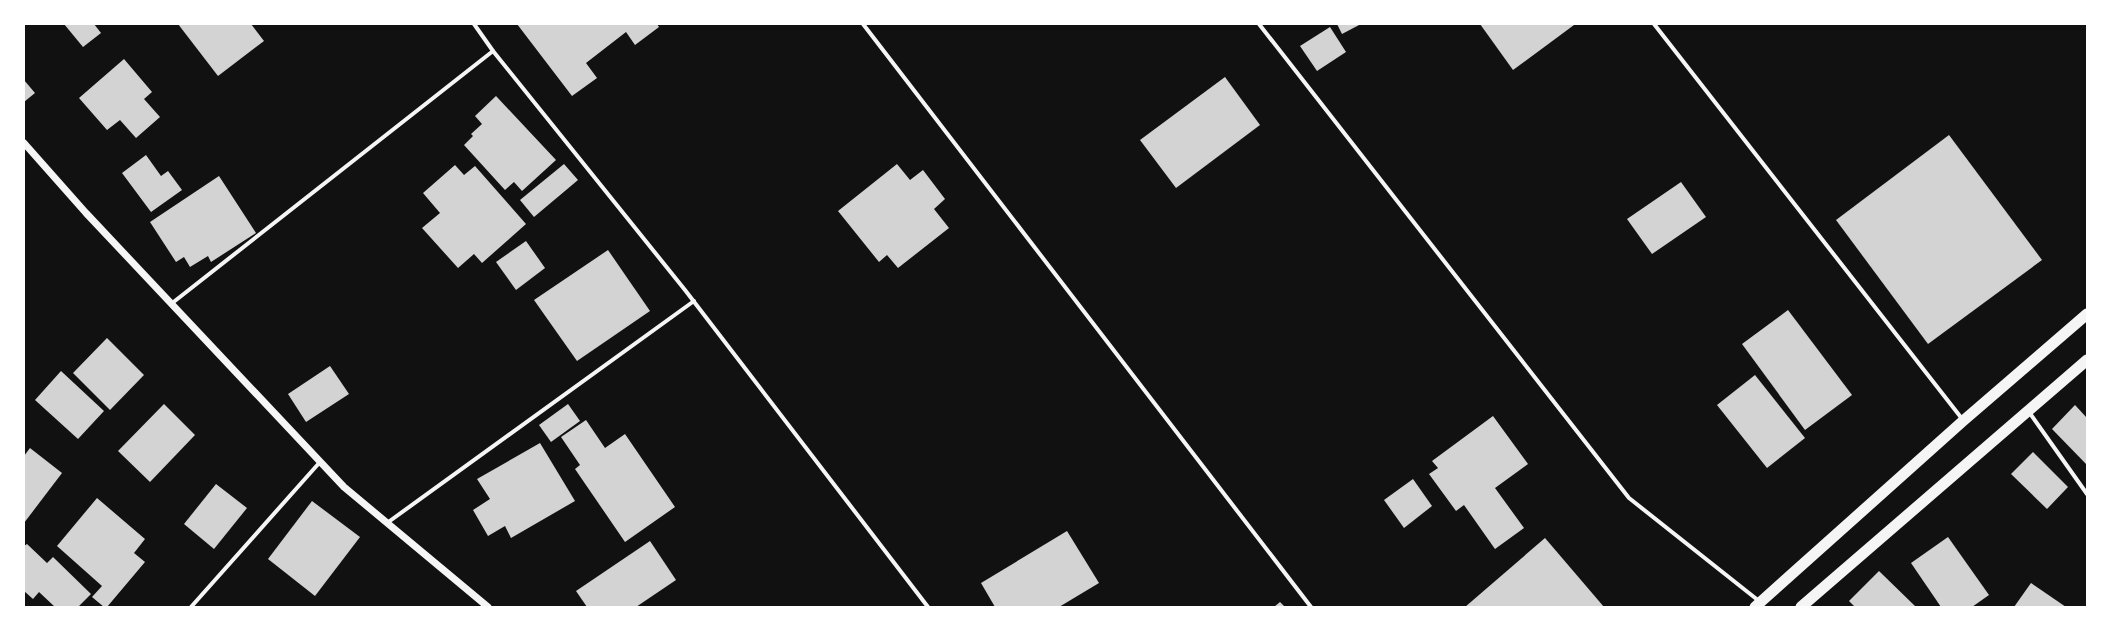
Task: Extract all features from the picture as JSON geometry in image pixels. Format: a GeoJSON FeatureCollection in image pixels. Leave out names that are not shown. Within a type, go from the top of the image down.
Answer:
{"type":"FeatureCollection","features":[{"type":"Feature","properties":{"kind":"highway"},"geometry":{"type":"LineString","coordinates":[[1758,605],[1963,421],[2087,314]]}},
{"type":"Feature","properties":{"kind":"highway"},"geometry":{"type":"LineString","coordinates":[[1801,607],[2087,360]]}},
{"type":"Feature","properties":{"kind":"street"},"geometry":{"type":"LineString","coordinates":[[474,24],[493,51],[694,301],[928,607]]}},
{"type":"Feature","properties":{"kind":"street"},"geometry":{"type":"LineString","coordinates":[[863,24],[1311,607]]}},
{"type":"Feature","properties":{"kind":"street"},"geometry":{"type":"LineString","coordinates":[[1259,24],[1629,498],[1758,605]]}},
{"type":"Feature","properties":{"kind":"street"},"geometry":{"type":"LineString","coordinates":[[1654,24],[1963,421]]}},
{"type":"Feature","properties":{"kind":"street"},"geometry":{"type":"LineString","coordinates":[[171,304],[493,51]]}},
{"type":"Feature","properties":{"kind":"street"},"geometry":{"type":"LineString","coordinates":[[24,143],[86,214],[344,487],[488,607]]}},
{"type":"Feature","properties":{"kind":"street"},"geometry":{"type":"LineString","coordinates":[[387,524],[694,301]]}},
{"type":"Feature","properties":{"kind":"street"},"geometry":{"type":"LineString","coordinates":[[2028,410],[2087,494]]}},
{"type":"Feature","properties":{"kind":"street"},"geometry":{"type":"LineString","coordinates":[[191,607],[320,462]]}},
{"type":"Feature","properties":{"kind":"building"},"geometry":{"type":"Polygon","coordinates":[[[64,24],[94,24],[101,33],[83,47],[64,24]]]}},
{"type":"Feature","properties":{"kind":"building"},"geometry":{"type":"Polygon","coordinates":[[[178,24],[251,24],[264,41],[218,76],[178,24]]]}},
{"type":"Feature","properties":{"kind":"building"},"geometry":{"type":"Polygon","coordinates":[[[517,24],[657,24],[659,27],[635,45],[626,32],[586,63],[597,78],[572,96],[517,24]]]}},
{"type":"Feature","properties":{"kind":"building"},"geometry":{"type":"Polygon","coordinates":[[[1337,24],[1361,24],[1342,34],[1337,24]]]}},
{"type":"Feature","properties":{"kind":"building"},"geometry":{"type":"Polygon","coordinates":[[[1480,24],[1573,24],[1574,25],[1513,70],[1480,24]]]}},
{"type":"Feature","properties":{"kind":"building"},"geometry":{"type":"Polygon","coordinates":[[[1330,27],[1346,52],[1317,71],[1300,46],[1330,27]]]}},
{"type":"Feature","properties":{"kind":"building"},"geometry":{"type":"Polygon","coordinates":[[[124,59],[152,92],[144,99],[160,117],[136,138],[120,120],[107,130],[79,98],[124,59]]]}},
{"type":"Feature","properties":{"kind":"building"},"geometry":{"type":"Polygon","coordinates":[[[1225,77],[1260,125],[1176,188],[1140,140],[1225,77]]]}},
{"type":"Feature","properties":{"kind":"building"},"geometry":{"type":"Polygon","coordinates":[[[24,80],[35,93],[24,102],[24,80]]]}},
{"type":"Feature","properties":{"kind":"building"},"geometry":{"type":"Polygon","coordinates":[[[496,96],[556,160],[522,191],[514,182],[505,190],[464,145],[473,136],[471,134],[482,124],[475,116],[496,96]]]}},
{"type":"Feature","properties":{"kind":"building"},"geometry":{"type":"Polygon","coordinates":[[[1949,135],[2042,260],[1928,344],[1836,220],[1949,135]]]}},
{"type":"Feature","properties":{"kind":"building"},"geometry":{"type":"Polygon","coordinates":[[[146,155],[161,176],[168,171],[182,190],[151,212],[122,173],[146,155]]]}},
{"type":"Feature","properties":{"kind":"building"},"geometry":{"type":"Polygon","coordinates":[[[564,164],[578,180],[534,217],[520,200],[564,164]]]}},
{"type":"Feature","properties":{"kind":"building"},"geometry":{"type":"Polygon","coordinates":[[[897,164],[910,180],[923,170],[945,199],[934,209],[949,228],[898,268],[887,255],[879,262],[838,211],[897,164]]]}},
{"type":"Feature","properties":{"kind":"building"},"geometry":{"type":"Polygon","coordinates":[[[455,165],[464,175],[475,166],[526,224],[482,263],[474,254],[458,268],[422,228],[440,213],[423,193],[455,165]]]}},
{"type":"Feature","properties":{"kind":"building"},"geometry":{"type":"Polygon","coordinates":[[[219,176],[256,233],[211,262],[208,256],[190,267],[184,257],[176,262],[150,222],[219,176]]]}},
{"type":"Feature","properties":{"kind":"building"},"geometry":{"type":"Polygon","coordinates":[[[1681,182],[1706,217],[1652,254],[1627,219],[1681,182]]]}},
{"type":"Feature","properties":{"kind":"building"},"geometry":{"type":"Polygon","coordinates":[[[526,241],[545,268],[516,290],[496,262],[526,241]]]}},
{"type":"Feature","properties":{"kind":"building"},"geometry":{"type":"Polygon","coordinates":[[[608,250],[650,311],[577,361],[534,300],[608,250]]]}},
{"type":"Feature","properties":{"kind":"building"},"geometry":{"type":"Polygon","coordinates":[[[1788,310],[1852,395],[1805,430],[1742,344],[1788,310]]]}},
{"type":"Feature","properties":{"kind":"building"},"geometry":{"type":"Polygon","coordinates":[[[107,338],[144,375],[110,410],[73,373],[107,338]]]}},
{"type":"Feature","properties":{"kind":"building"},"geometry":{"type":"Polygon","coordinates":[[[330,366],[349,394],[306,422],[288,394],[330,366]]]}},
{"type":"Feature","properties":{"kind":"building"},"geometry":{"type":"Polygon","coordinates":[[[61,371],[104,411],[78,439],[35,400],[61,371]]]}},
{"type":"Feature","properties":{"kind":"building"},"geometry":{"type":"Polygon","coordinates":[[[1755,375],[1805,438],[1767,468],[1717,405],[1755,375]]]}},
{"type":"Feature","properties":{"kind":"building"},"geometry":{"type":"Polygon","coordinates":[[[164,404],[195,435],[150,482],[118,451],[164,404]]]}},
{"type":"Feature","properties":{"kind":"building"},"geometry":{"type":"Polygon","coordinates":[[[568,404],[580,421],[551,442],[539,425],[568,404]]]}},
{"type":"Feature","properties":{"kind":"building"},"geometry":{"type":"Polygon","coordinates":[[[2075,405],[2087,418],[2087,465],[2052,429],[2075,405]]]}},
{"type":"Feature","properties":{"kind":"building"},"geometry":{"type":"Polygon","coordinates":[[[1493,416],[1528,464],[1495,488],[1524,528],[1495,549],[1464,505],[1456,511],[1429,474],[1438,468],[1432,461],[1493,416]]]}},
{"type":"Feature","properties":{"kind":"building"},"geometry":{"type":"Polygon","coordinates":[[[586,420],[605,448],[625,434],[675,507],[625,542],[575,469],[580,465],[561,437],[586,420]]]}},
{"type":"Feature","properties":{"kind":"building"},"geometry":{"type":"Polygon","coordinates":[[[540,443],[575,501],[511,538],[505,526],[488,536],[473,510],[490,499],[477,479],[540,443]]]}},
{"type":"Feature","properties":{"kind":"building"},"geometry":{"type":"Polygon","coordinates":[[[30,448],[62,473],[24,523],[24,456],[30,448]]]}},
{"type":"Feature","properties":{"kind":"building"},"geometry":{"type":"Polygon","coordinates":[[[2033,452],[2068,487],[2047,509],[2011,474],[2033,452]]]}},
{"type":"Feature","properties":{"kind":"building"},"geometry":{"type":"Polygon","coordinates":[[[1413,479],[1432,506],[1404,528],[1384,500],[1413,479]]]}},
{"type":"Feature","properties":{"kind":"building"},"geometry":{"type":"Polygon","coordinates":[[[216,484],[247,508],[214,549],[184,524],[216,484]]]}},
{"type":"Feature","properties":{"kind":"building"},"geometry":{"type":"Polygon","coordinates":[[[97,498],[145,539],[134,553],[145,562],[107,607],[104,607],[92,597],[102,586],[57,546],[97,498]]]}},
{"type":"Feature","properties":{"kind":"building"},"geometry":{"type":"Polygon","coordinates":[[[312,501],[360,537],[315,596],[268,559],[312,501]]]}},
{"type":"Feature","properties":{"kind":"building"},"geometry":{"type":"Polygon","coordinates":[[[1067,531],[1099,583],[1059,607],[995,607],[981,583],[1067,531]]]}},
{"type":"Feature","properties":{"kind":"building"},"geometry":{"type":"Polygon","coordinates":[[[1948,537],[1989,595],[1972,607],[1941,607],[1911,563],[1948,537]]]}},
{"type":"Feature","properties":{"kind":"building"},"geometry":{"type":"Polygon","coordinates":[[[1545,538],[1604,607],[1465,607],[1545,538]]]}},
{"type":"Feature","properties":{"kind":"building"},"geometry":{"type":"Polygon","coordinates":[[[650,541],[676,580],[636,607],[587,607],[576,591],[650,541]]]}},
{"type":"Feature","properties":{"kind":"building"},"geometry":{"type":"Polygon","coordinates":[[[27,544],[47,563],[53,557],[91,594],[78,607],[55,607],[39,592],[33,599],[24,591],[24,546],[27,544]]]}},
{"type":"Feature","properties":{"kind":"building"},"geometry":{"type":"Polygon","coordinates":[[[1879,571],[1916,607],[1855,607],[1849,601],[1879,571]]]}},
{"type":"Feature","properties":{"kind":"building"},"geometry":{"type":"Polygon","coordinates":[[[2031,583],[2066,607],[2014,607],[2031,583]]]}},
{"type":"Feature","properties":{"kind":"building"},"geometry":{"type":"Polygon","coordinates":[[[1280,602],[1285,607],[1274,607],[1280,602]]]}}]}
